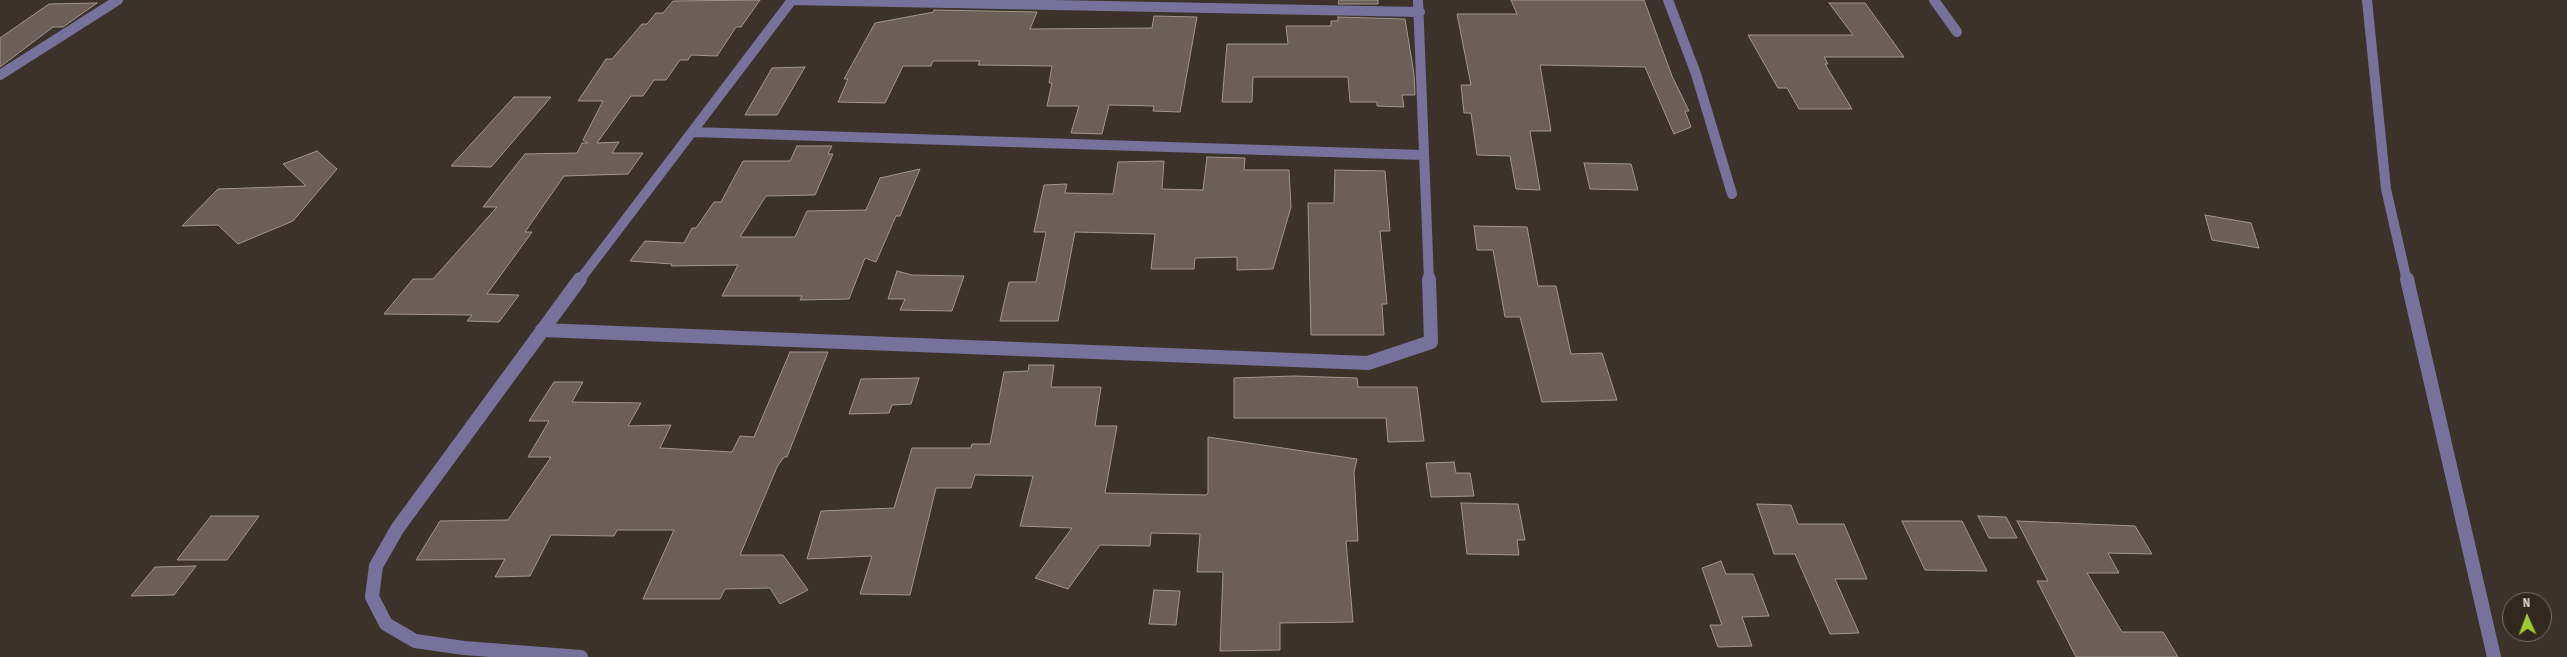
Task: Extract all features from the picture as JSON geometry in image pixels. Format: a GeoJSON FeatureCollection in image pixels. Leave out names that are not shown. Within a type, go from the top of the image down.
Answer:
{"type":"FeatureCollection","features":[{"type":"Feature","properties":{"kind":"street"},"geometry":{"type":"LineString","coordinates":[[0,75],[118,0]]}},
{"type":"Feature","properties":{"kind":"street"},"geometry":{"type":"LineString","coordinates":[[581,657],[464,648],[415,641],[386,624],[372,597],[376,566],[398,529],[542,330],[792,0],[1420,12]]}},
{"type":"Feature","properties":{"kind":"street"},"geometry":{"type":"LineString","coordinates":[[542,330],[1368,363],[1431,342],[1423,155],[1420,12],[1418,0]]}},
{"type":"Feature","properties":{"kind":"street"},"geometry":{"type":"LineString","coordinates":[[1668,0],[1696,74],[1732,194]]}},
{"type":"Feature","properties":{"kind":"street"},"geometry":{"type":"LineString","coordinates":[[1934,0],[1957,32]]}},
{"type":"Feature","properties":{"kind":"street"},"geometry":{"type":"LineString","coordinates":[[2368,0],[2386,189],[2494,657]]}},
{"type":"Feature","properties":{"kind":"street"},"geometry":{"type":"LineString","coordinates":[[692,132],[1423,155]]}},
{"type":"Feature","properties":{"kind":"building"},"geometry":{"type":"Polygon","coordinates":[[[760,0],[741,27],[736,27],[717,56],[691,55],[688,60],[680,60],[666,80],[654,80],[643,96],[631,96],[597,143],[619,142],[612,153],[643,153],[628,174],[564,176],[525,232],[532,232],[487,294],[519,295],[499,322],[467,321],[472,315],[384,314],[413,279],[433,279],[497,207],[483,207],[525,154],[577,153],[582,143],[588,143],[583,140],[603,101],[578,101],[606,59],[612,59],[642,24],[647,24],[656,13],[663,13],[673,1],[760,0]]]}},
{"type":"Feature","properties":{"kind":"building"},"geometry":{"type":"Polygon","coordinates":[[[1339,0],[1378,0],[1378,4],[1338,4],[1339,0]]]}},
{"type":"Feature","properties":{"kind":"building"},"geometry":{"type":"Polygon","coordinates":[[[1511,0],[1644,0],[1672,76],[1689,111],[1685,111],[1691,127],[1674,134],[1645,67],[1540,65],[1551,131],[1530,131],[1540,190],[1516,189],[1510,156],[1477,155],[1471,113],[1464,113],[1461,85],[1471,85],[1457,14],[1517,14],[1511,0]]]}},
{"type":"Feature","properties":{"kind":"building"},"geometry":{"type":"Polygon","coordinates":[[[97,3],[63,27],[53,27],[0,67],[0,38],[49,4],[97,3]]]}},
{"type":"Feature","properties":{"kind":"building"},"geometry":{"type":"Polygon","coordinates":[[[1829,3],[1865,3],[1904,57],[1824,57],[1828,64],[1825,64],[1852,109],[1799,109],[1787,88],[1778,88],[1748,35],[1853,35],[1829,3]]]}},
{"type":"Feature","properties":{"kind":"building"},"geometry":{"type":"Polygon","coordinates":[[[934,10],[1037,12],[1030,29],[1152,28],[1154,16],[1197,17],[1180,112],[1153,111],[1154,106],[1109,105],[1102,134],[1071,133],[1079,106],[1047,106],[1052,83],[1049,83],[1052,66],[978,65],[980,61],[933,61],[931,66],[903,66],[885,103],[838,102],[848,79],[844,79],[875,23],[934,12],[934,10]]]}},
{"type":"Feature","properties":{"kind":"building"},"geometry":{"type":"Polygon","coordinates":[[[1338,17],[1405,19],[1414,74],[1415,95],[1402,95],[1404,107],[1377,106],[1377,102],[1350,102],[1348,77],[1253,77],[1252,102],[1222,102],[1227,44],[1288,44],[1286,26],[1331,26],[1331,21],[1338,21],[1338,17]]]}},
{"type":"Feature","properties":{"kind":"building"},"geometry":{"type":"Polygon","coordinates":[[[805,67],[777,115],[745,115],[772,68],[805,67]]]}},
{"type":"Feature","properties":{"kind":"building"},"geometry":{"type":"Polygon","coordinates":[[[514,97],[551,97],[491,167],[451,166],[514,97]]]}},
{"type":"Feature","properties":{"kind":"building"},"geometry":{"type":"Polygon","coordinates":[[[797,146],[832,146],[828,154],[833,154],[815,195],[766,196],[740,237],[795,237],[807,211],[866,210],[880,178],[920,169],[900,216],[896,216],[876,262],[865,258],[849,299],[800,300],[802,296],[722,296],[738,265],[671,266],[672,264],[630,261],[645,241],[684,243],[692,228],[696,228],[714,202],[721,202],[743,161],[790,161],[797,146]]]}},
{"type":"Feature","properties":{"kind":"building"},"geometry":{"type":"Polygon","coordinates":[[[317,151],[337,169],[293,221],[238,244],[218,225],[182,226],[218,189],[306,186],[283,164],[317,151]]]}},
{"type":"Feature","properties":{"kind":"building"},"geometry":{"type":"Polygon","coordinates":[[[1207,157],[1245,158],[1244,170],[1289,170],[1291,207],[1273,269],[1237,270],[1237,257],[1195,258],[1194,269],[1151,269],[1155,234],[1075,232],[1058,321],[1000,321],[1009,282],[1036,282],[1046,232],[1034,232],[1044,185],[1067,184],[1065,193],[1113,194],[1118,162],[1164,161],[1162,189],[1203,190],[1207,157]]]}},
{"type":"Feature","properties":{"kind":"building"},"geometry":{"type":"Polygon","coordinates":[[[1584,163],[1631,164],[1638,190],[1590,189],[1584,163]]]}},
{"type":"Feature","properties":{"kind":"building"},"geometry":{"type":"Polygon","coordinates":[[[1335,170],[1385,171],[1390,231],[1380,231],[1387,304],[1382,304],[1384,335],[1311,335],[1308,203],[1334,203],[1335,170]]]}},
{"type":"Feature","properties":{"kind":"building"},"geometry":{"type":"Polygon","coordinates":[[[2205,215],[2251,223],[2259,248],[2212,240],[2205,215]]]}},
{"type":"Feature","properties":{"kind":"building"},"geometry":{"type":"Polygon","coordinates":[[[1474,226],[1527,227],[1538,286],[1556,286],[1571,354],[1602,353],[1617,400],[1542,402],[1520,317],[1505,317],[1493,250],[1477,250],[1474,226]]]}},
{"type":"Feature","properties":{"kind":"building"},"geometry":{"type":"Polygon","coordinates":[[[897,271],[912,275],[964,276],[952,311],[900,310],[905,299],[888,299],[897,271]]]}},
{"type":"Feature","properties":{"kind":"building"},"geometry":{"type":"Polygon","coordinates":[[[790,352],[828,352],[787,457],[784,457],[777,467],[740,555],[783,555],[808,590],[780,604],[770,588],[725,589],[720,599],[643,599],[674,530],[617,530],[614,536],[551,535],[530,576],[495,577],[505,559],[416,560],[440,521],[508,520],[551,457],[528,457],[549,421],[529,421],[554,382],[583,382],[572,402],[641,403],[628,426],[671,425],[660,448],[732,452],[740,436],[754,437],[790,352]]]}},
{"type":"Feature","properties":{"kind":"building"},"geometry":{"type":"Polygon","coordinates":[[[1029,365],[1054,365],[1051,387],[1101,387],[1095,426],[1117,426],[1105,493],[1206,495],[1208,493],[1208,437],[1357,459],[1354,472],[1358,541],[1346,541],[1353,622],[1280,623],[1280,650],[1220,651],[1223,572],[1197,572],[1200,534],[1151,533],[1150,546],[1100,545],[1068,589],[1035,578],[1072,528],[1020,526],[1033,476],[975,475],[971,488],[936,488],[910,595],[860,594],[872,556],[807,559],[821,511],[894,508],[912,448],[971,448],[972,444],[990,444],[1004,372],[1028,371],[1029,365]]]}},
{"type":"Feature","properties":{"kind":"building"},"geometry":{"type":"Polygon","coordinates":[[[1294,376],[1357,378],[1358,387],[1417,387],[1424,441],[1388,442],[1386,418],[1234,418],[1234,378],[1294,376]]]}},
{"type":"Feature","properties":{"kind":"building"},"geometry":{"type":"Polygon","coordinates":[[[919,378],[911,404],[892,405],[889,413],[849,414],[861,379],[919,378]]]}},
{"type":"Feature","properties":{"kind":"building"},"geometry":{"type":"Polygon","coordinates":[[[1454,462],[1456,473],[1470,473],[1474,496],[1431,497],[1426,463],[1454,462]]]}},
{"type":"Feature","properties":{"kind":"building"},"geometry":{"type":"Polygon","coordinates":[[[1461,503],[1518,504],[1525,540],[1517,540],[1519,555],[1467,554],[1461,503]]]}},
{"type":"Feature","properties":{"kind":"building"},"geometry":{"type":"Polygon","coordinates":[[[1757,504],[1791,505],[1798,524],[1844,524],[1867,579],[1835,579],[1859,633],[1830,634],[1795,554],[1774,554],[1757,504]]]}},
{"type":"Feature","properties":{"kind":"building"},"geometry":{"type":"Polygon","coordinates":[[[211,516],[259,516],[227,560],[177,560],[211,516]]]}},
{"type":"Feature","properties":{"kind":"building"},"geometry":{"type":"Polygon","coordinates":[[[1978,516],[2006,517],[2017,538],[1989,538],[1978,516]]]}},
{"type":"Feature","properties":{"kind":"building"},"geometry":{"type":"Polygon","coordinates":[[[1902,521],[1962,521],[1987,571],[1925,570],[1902,521]]]}},
{"type":"Feature","properties":{"kind":"building"},"geometry":{"type":"Polygon","coordinates":[[[2017,521],[2135,526],[2152,554],[2108,553],[2119,573],[2087,573],[2122,632],[2163,632],[2178,657],[2076,657],[2037,581],[2048,581],[2017,521]]]}},
{"type":"Feature","properties":{"kind":"building"},"geometry":{"type":"Polygon","coordinates":[[[1721,561],[1726,574],[1753,574],[1769,616],[1742,617],[1752,646],[1718,647],[1710,625],[1722,625],[1702,568],[1721,561]]]}},
{"type":"Feature","properties":{"kind":"building"},"geometry":{"type":"Polygon","coordinates":[[[196,566],[174,595],[131,596],[155,567],[196,566]]]}},
{"type":"Feature","properties":{"kind":"building"},"geometry":{"type":"Polygon","coordinates":[[[1154,590],[1180,591],[1176,625],[1149,624],[1154,590]]]}}]}
